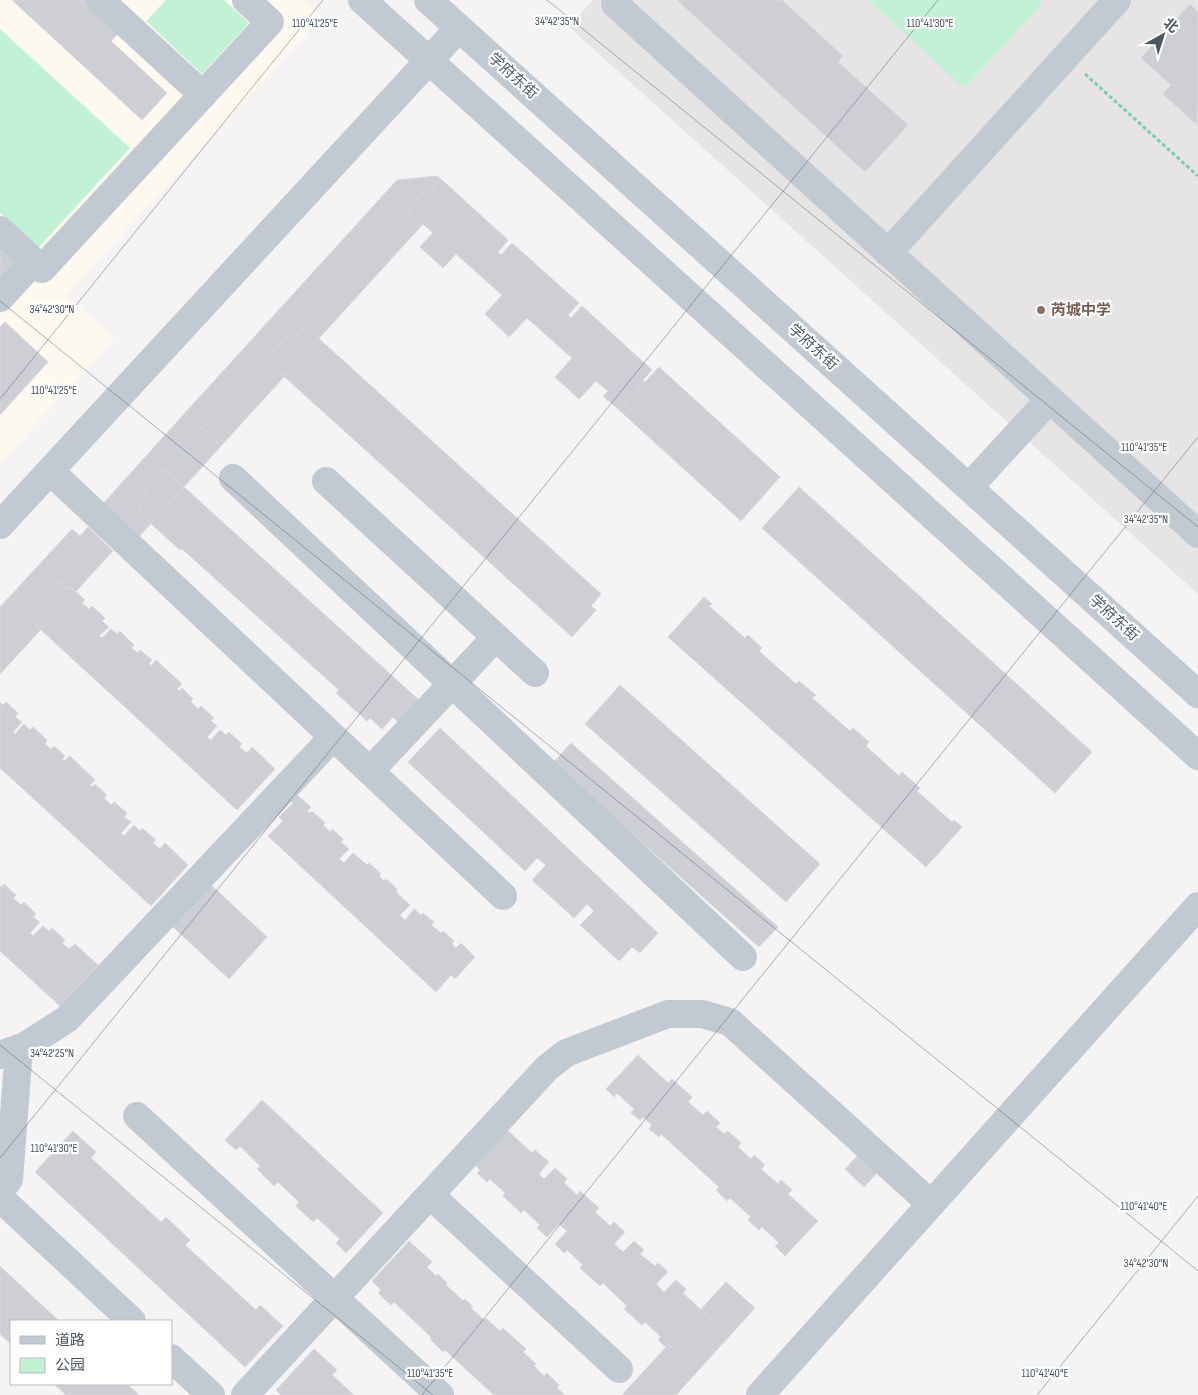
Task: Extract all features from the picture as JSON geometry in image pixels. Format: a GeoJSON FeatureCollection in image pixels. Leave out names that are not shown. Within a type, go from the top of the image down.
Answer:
{"type":"FeatureCollection","features":[{"type":"Feature","properties":{"kind":"street"},"geometry":{"type":"LineString","coordinates":[[100,0],[203,95]]}},
{"type":"Feature","properties":{"kind":"street"},"geometry":{"type":"LineString","coordinates":[[0,230],[42,269],[270,22],[246,0]]}},
{"type":"Feature","properties":{"kind":"street"},"geometry":{"type":"LineString","coordinates":[[362,0],[1198,756]]}},
{"type":"Feature","properties":{"kind":"street","name":"学府东街"},"geometry":{"type":"LineString","coordinates":[[428,0],[1198,694]]}},
{"type":"Feature","properties":{"kind":"street"},"geometry":{"type":"LineString","coordinates":[[619,0],[615,4],[1198,534]]}},
{"type":"Feature","properties":{"kind":"street"},"geometry":{"type":"LineString","coordinates":[[888,252],[1117,0]]}},
{"type":"Feature","properties":{"kind":"street"},"geometry":{"type":"LineString","coordinates":[[0,525],[459,28]]}},
{"type":"Feature","properties":{"kind":"street"},"geometry":{"type":"LineString","coordinates":[[0,298],[34,261]]}},
{"type":"Feature","properties":{"kind":"street"},"geometry":{"type":"LineString","coordinates":[[969,488],[1050,399]]}},
{"type":"Feature","properties":{"kind":"street"},"geometry":{"type":"LineString","coordinates":[[50,471],[503,896]]}},
{"type":"Feature","properties":{"kind":"street"},"geometry":{"type":"LineString","coordinates":[[233,478],[743,957]]}},
{"type":"Feature","properties":{"kind":"street"},"geometry":{"type":"LineString","coordinates":[[326,481],[535,673]]}},
{"type":"Feature","properties":{"kind":"street"},"geometry":{"type":"LineString","coordinates":[[370,771],[496,637]]}},
{"type":"Feature","properties":{"kind":"street"},"geometry":{"type":"LineString","coordinates":[[0,1190],[9,1180],[9,1052],[43,1036],[67,1018],[333,737]]}},
{"type":"Feature","properties":{"kind":"street"},"geometry":{"type":"LineString","coordinates":[[760,1395],[1198,906]]}},
{"type":"Feature","properties":{"kind":"street"},"geometry":{"type":"LineString","coordinates":[[245,1395],[547,1068],[566,1053],[652,1019],[685,1012],[702,1014],[730,1022],[932,1204]]}},
{"type":"Feature","properties":{"kind":"street"},"geometry":{"type":"LineString","coordinates":[[137,1116],[440,1395]]}},
{"type":"Feature","properties":{"kind":"street"},"geometry":{"type":"LineString","coordinates":[[430,1195],[619,1369]]}},
{"type":"Feature","properties":{"kind":"street"},"geometry":{"type":"LineString","coordinates":[[0,1198],[131,1320]]}},
{"type":"Feature","properties":{"kind":"street"},"geometry":{"type":"LineString","coordinates":[[172,1359],[212,1395]]}},
{"type":"Feature","properties":{"kind":"path"},"geometry":{"type":"LineString","coordinates":[[1066,56],[1198,176]]}},
{"type":"Feature","properties":{"kind":"shaded area"},"geometry":{"type":"Polygon","coordinates":[[[0,0],[303,0],[322,17],[66,295],[114,339],[0,463],[0,0]]]}},
{"type":"Feature","properties":{"kind":"shaded area","name":"芮城中学"},"geometry":{"type":"Polygon","coordinates":[[[593,0],[1198,0],[1198,594],[569,27],[593,0]]]}},
{"type":"Feature","properties":{"kind":"green space"},"geometry":{"type":"Polygon","coordinates":[[[166,0],[224,0],[249,23],[202,74],[146,21],[166,0]]]}},
{"type":"Feature","properties":{"kind":"green space"},"geometry":{"type":"Polygon","coordinates":[[[868,0],[1038,0],[1042,4],[964,88],[868,0]]]}},
{"type":"Feature","properties":{"kind":"green space"},"geometry":{"type":"Polygon","coordinates":[[[0,29],[130,148],[38,248],[0,213],[0,29]]]}},
{"type":"Feature","properties":{"kind":"building"},"geometry":{"type":"Polygon","coordinates":[[[12,0],[86,0],[120,32],[111,41],[167,93],[142,120],[12,0]]]}},
{"type":"Feature","properties":{"kind":"building"},"geometry":{"type":"Polygon","coordinates":[[[677,0],[782,0],[843,56],[838,62],[908,125],[865,172],[677,0]]]}},
{"type":"Feature","properties":{"kind":"building"},"geometry":{"type":"Polygon","coordinates":[[[1190,4],[1198,12],[1197,125],[1163,94],[1171,85],[1141,58],[1190,4]]]}},
{"type":"Feature","properties":{"kind":"building"},"geometry":{"type":"Polygon","coordinates":[[[437,176],[441,179],[432,190],[429,187],[408,211],[423,224],[221,446],[185,413],[397,180],[437,176]]]}},
{"type":"Feature","properties":{"kind":"building"},"geometry":{"type":"Polygon","coordinates":[[[441,179],[508,240],[498,252],[501,255],[512,243],[579,303],[568,315],[571,318],[582,306],[652,370],[643,380],[645,382],[619,410],[603,396],[608,391],[596,381],[579,399],[555,377],[572,358],[527,318],[509,337],[485,314],[502,295],[456,254],[443,268],[420,247],[433,233],[408,211],[429,187],[432,190],[441,179]]]}},
{"type":"Feature","properties":{"kind":"building"},"geometry":{"type":"Polygon","coordinates":[[[0,245],[17,260],[0,278],[0,245]]]}},
{"type":"Feature","properties":{"kind":"building"},"geometry":{"type":"Polygon","coordinates":[[[5,322],[48,362],[0,415],[0,327],[5,322]]]}},
{"type":"Feature","properties":{"kind":"building"},"geometry":{"type":"Polygon","coordinates":[[[305,326],[601,594],[591,606],[596,610],[572,637],[266,360],[290,333],[295,338],[305,326]]]}},
{"type":"Feature","properties":{"kind":"building"},"geometry":{"type":"Polygon","coordinates":[[[659,367],[780,477],[741,521],[619,410],[659,367]]]}},
{"type":"Feature","properties":{"kind":"building"},"geometry":{"type":"Polygon","coordinates":[[[185,413],[221,446],[136,540],[100,507],[185,413]]]}},
{"type":"Feature","properties":{"kind":"building"},"geometry":{"type":"Polygon","coordinates":[[[164,469],[420,701],[400,724],[393,717],[382,729],[370,718],[367,721],[336,693],[339,690],[181,548],[180,550],[148,521],[150,519],[138,509],[149,497],[143,492],[164,469]]]}},
{"type":"Feature","properties":{"kind":"building"},"geometry":{"type":"Polygon","coordinates":[[[799,487],[1092,752],[1055,793],[762,528],[799,487]]]}},
{"type":"Feature","properties":{"kind":"building"},"geometry":{"type":"Polygon","coordinates":[[[88,527],[113,551],[0,674],[0,607],[72,529],[80,536],[88,527]]]}},
{"type":"Feature","properties":{"kind":"building"},"geometry":{"type":"Polygon","coordinates":[[[59,581],[69,590],[71,587],[85,600],[82,603],[89,609],[92,606],[105,618],[102,621],[109,627],[99,636],[102,638],[111,629],[117,634],[120,631],[134,645],[131,648],[138,653],[140,650],[152,660],[149,663],[151,666],[156,660],[182,684],[177,689],[179,691],[182,688],[193,699],[191,702],[198,709],[201,706],[214,718],[211,721],[217,726],[207,737],[211,740],[220,730],[226,735],[229,732],[242,744],[239,747],[247,753],[252,747],[275,769],[237,810],[27,617],[59,581]]]}},
{"type":"Feature","properties":{"kind":"building"},"geometry":{"type":"Polygon","coordinates":[[[704,597],[712,604],[709,606],[745,638],[748,635],[762,648],[759,651],[796,684],[799,681],[816,695],[812,698],[850,731],[853,728],[869,742],[866,746],[899,776],[902,772],[920,788],[917,791],[952,822],[954,820],[962,827],[926,867],[668,637],[704,597]]]}},
{"type":"Feature","properties":{"kind":"building"},"geometry":{"type":"Polygon","coordinates":[[[620,685],[820,864],[786,902],[585,724],[620,685]]]}},
{"type":"Feature","properties":{"kind":"building"},"geometry":{"type":"Polygon","coordinates":[[[0,702],[3,705],[6,702],[18,713],[15,717],[22,722],[13,732],[15,734],[24,724],[30,730],[33,727],[47,740],[45,744],[51,749],[54,746],[65,756],[62,759],[64,761],[70,756],[95,780],[90,785],[92,787],[95,784],[107,795],[104,798],[111,805],[114,802],[127,813],[124,817],[131,822],[121,833],[124,836],[134,825],[140,831],[142,828],[156,840],[153,843],[160,849],[165,843],[188,865],[151,906],[0,768],[0,702]]]}},
{"type":"Feature","properties":{"kind":"building"},"geometry":{"type":"Polygon","coordinates":[[[440,728],[658,933],[640,953],[632,947],[619,961],[580,925],[594,911],[587,904],[574,918],[532,880],[546,865],[537,858],[525,871],[408,762],[440,728]]]}},
{"type":"Feature","properties":{"kind":"building"},"geometry":{"type":"Polygon","coordinates":[[[571,743],[778,927],[759,947],[553,763],[571,743]]]}},
{"type":"Feature","properties":{"kind":"building"},"geometry":{"type":"Polygon","coordinates":[[[296,794],[311,807],[307,811],[310,813],[312,811],[325,823],[323,825],[330,832],[332,829],[343,839],[341,842],[349,849],[339,859],[344,863],[353,853],[367,865],[369,863],[381,874],[379,876],[384,881],[386,879],[397,889],[396,892],[410,905],[400,915],[405,920],[414,909],[421,915],[423,913],[434,922],[431,925],[441,933],[443,931],[454,941],[452,944],[456,948],[461,943],[475,957],[455,979],[451,975],[436,992],[268,836],[283,821],[279,817],[293,803],[290,800],[296,794]]]}},
{"type":"Feature","properties":{"kind":"building"},"geometry":{"type":"Polygon","coordinates":[[[4,884],[16,895],[13,898],[21,905],[24,902],[36,914],[33,917],[40,922],[30,933],[33,936],[43,926],[49,931],[52,928],[65,940],[62,943],[69,949],[75,944],[98,965],[60,1006],[0,951],[0,886],[2,887],[4,884]]]}},
{"type":"Feature","properties":{"kind":"building"},"geometry":{"type":"Polygon","coordinates":[[[210,884],[267,937],[229,979],[172,926],[210,884]]]}},
{"type":"Feature","properties":{"kind":"building"},"geometry":{"type":"Polygon","coordinates":[[[638,1055],[668,1083],[672,1079],[692,1097],[688,1102],[703,1115],[707,1111],[720,1123],[716,1127],[724,1134],[728,1131],[741,1143],[738,1147],[751,1159],[754,1155],[765,1165],[761,1169],[778,1184],[781,1180],[792,1190],[788,1194],[818,1221],[785,1256],[775,1246],[779,1243],[762,1227],[759,1230],[748,1220],[751,1217],[730,1198],[727,1201],[716,1190],[719,1187],[661,1134],[659,1137],[649,1129],[652,1125],[643,1117],[640,1120],[631,1113],[634,1109],[617,1093],[614,1097],[606,1089],[638,1055]]]}},
{"type":"Feature","properties":{"kind":"building"},"geometry":{"type":"Polygon","coordinates":[[[262,1100],[383,1213],[346,1253],[336,1243],[340,1239],[317,1218],[313,1222],[296,1206],[299,1202],[278,1182],[274,1186],[257,1169],[260,1166],[240,1146],[236,1150],[225,1140],[262,1100]]]}},
{"type":"Feature","properties":{"kind":"building"},"geometry":{"type":"Polygon","coordinates":[[[504,1127],[532,1153],[535,1150],[549,1162],[539,1174],[544,1179],[555,1168],[567,1179],[564,1183],[577,1195],[580,1191],[599,1208],[595,1212],[610,1226],[614,1222],[625,1232],[614,1244],[623,1252],[634,1241],[644,1250],[640,1254],[655,1266],[658,1263],[668,1272],[656,1284],[664,1292],[676,1280],[686,1289],[683,1293],[713,1321],[681,1355],[671,1346],[668,1349],[658,1340],[661,1337],[645,1322],[642,1325],[624,1309],[627,1306],[603,1283],[600,1286],[580,1268],[583,1265],[567,1250],[564,1253],[555,1244],[567,1231],[559,1224],[547,1237],[537,1228],[540,1225],[524,1210],[521,1213],[503,1196],[505,1193],[490,1179],[487,1182],[477,1173],[480,1170],[472,1162],[504,1127]]]}},
{"type":"Feature","properties":{"kind":"building"},"geometry":{"type":"Polygon","coordinates":[[[73,1131],[96,1152],[91,1158],[161,1222],[166,1217],[190,1240],[185,1245],[256,1310],[260,1305],[283,1326],[245,1367],[35,1172],[73,1131]]]}},
{"type":"Feature","properties":{"kind":"building"},"geometry":{"type":"Polygon","coordinates":[[[859,1154],[878,1172],[864,1187],[845,1169],[859,1154]]]}},
{"type":"Feature","properties":{"kind":"building"},"geometry":{"type":"Polygon","coordinates":[[[409,1241],[432,1262],[427,1267],[436,1276],[438,1274],[447,1283],[446,1285],[463,1301],[465,1299],[473,1307],[471,1308],[484,1320],[486,1318],[500,1331],[503,1328],[526,1349],[523,1352],[536,1364],[534,1366],[544,1376],[547,1373],[559,1385],[557,1388],[565,1395],[494,1395],[445,1350],[443,1352],[430,1339],[431,1337],[394,1302],[391,1305],[378,1293],[381,1290],[372,1281],[409,1241]]]}},
{"type":"Feature","properties":{"kind":"building"},"geometry":{"type":"Polygon","coordinates":[[[0,1266],[58,1320],[10,1320],[10,1343],[0,1334],[0,1266]]]}},
{"type":"Feature","properties":{"kind":"building"},"geometry":{"type":"Polygon","coordinates":[[[726,1282],[755,1308],[676,1395],[622,1395],[726,1282]]]}},
{"type":"Feature","properties":{"kind":"building"},"geometry":{"type":"Polygon","coordinates":[[[314,1349],[337,1370],[332,1375],[354,1395],[281,1395],[276,1390],[314,1349]]]}},
{"type":"Feature","properties":{"kind":"building"},"geometry":{"type":"Polygon","coordinates":[[[55,1385],[128,1385],[139,1395],[66,1395],[55,1385]]]}},
{"type":"Feature","properties":{"kind":"place","name":"芮城中学"},"geometry":{"type":"Point","coordinates":[1041,310]}}]}
